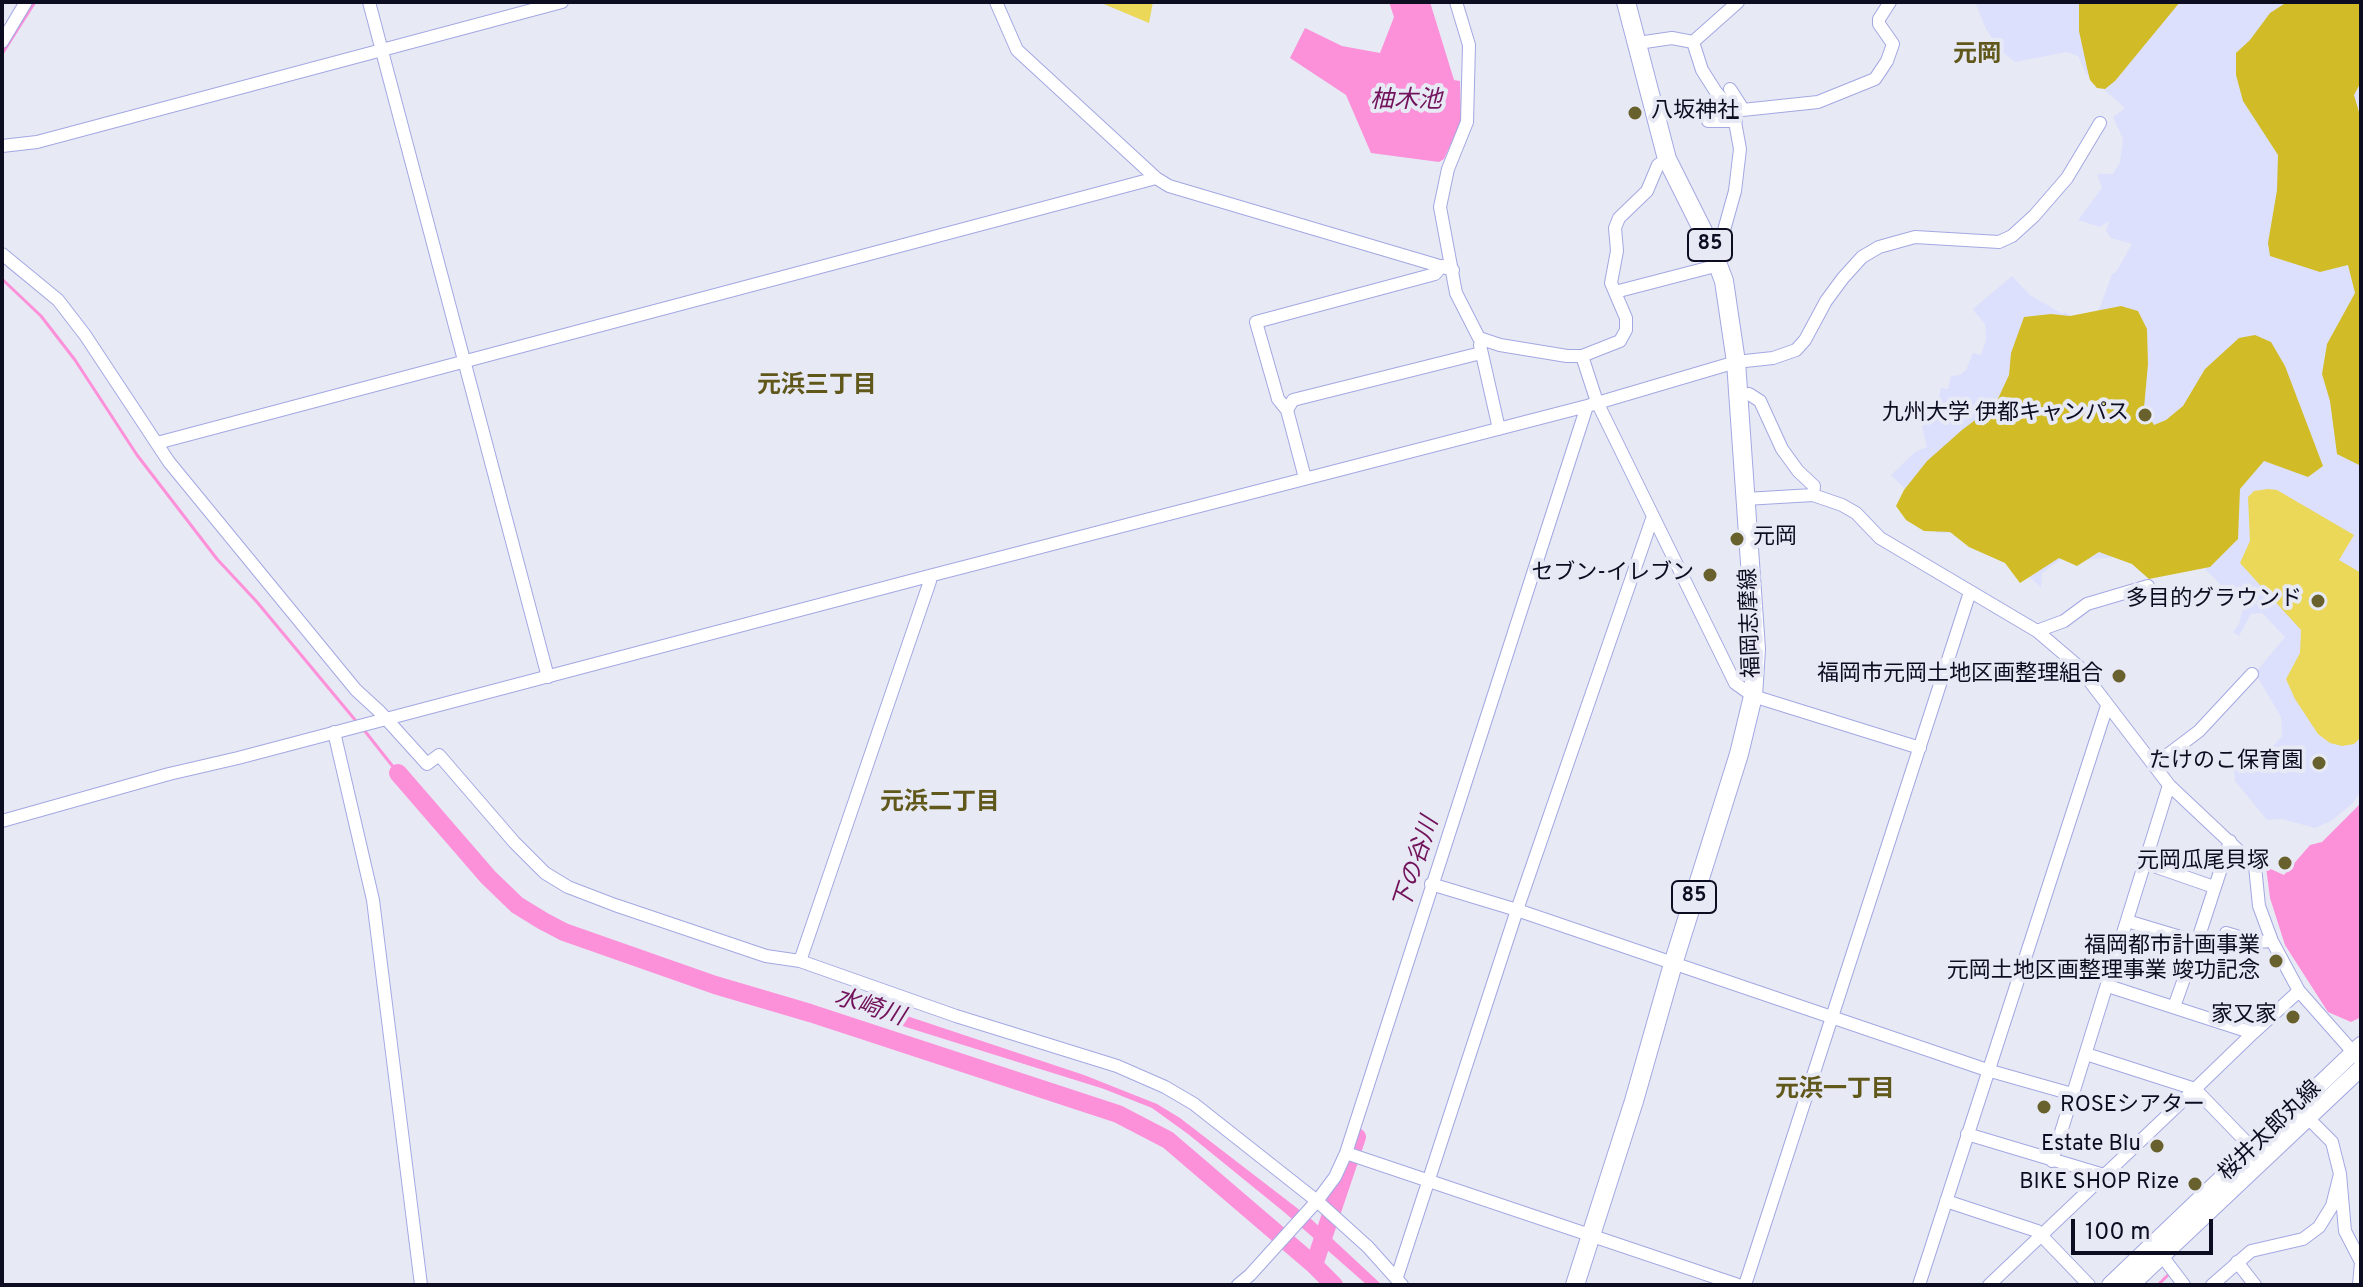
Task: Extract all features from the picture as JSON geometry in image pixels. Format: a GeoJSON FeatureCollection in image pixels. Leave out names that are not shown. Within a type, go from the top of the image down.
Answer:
{"type":"FeatureCollection","features":[{"type":"Feature","properties":{"kind":"main road","name":"福岡志摩線"},"geometry":{"type":"LineString","coordinates":[[1575,1285],[1739,754],[1753,696],[1756,649],[1730,311],[1716,257],[1667,159],[1626,2]]}},
{"type":"Feature","properties":{"kind":"main road","name":"桜井太郎丸線"},"geometry":{"type":"LineString","coordinates":[[2131,1285],[2308,1118],[2359,1057]]}},
{"type":"Feature","properties":{"kind":"main road","name":"桜井太郎丸線"},"geometry":{"type":"LineString","coordinates":[[2110,1285],[2359,1057]]}},
{"type":"Feature","properties":{"kind":"street"},"geometry":{"type":"LineString","coordinates":[[2,42],[26,2]]}},
{"type":"Feature","properties":{"kind":"street"},"geometry":{"type":"LineString","coordinates":[[369,2],[548,677]]}},
{"type":"Feature","properties":{"kind":"street"},"geometry":{"type":"LineString","coordinates":[[2,146],[37,142],[562,2]]}},
{"type":"Feature","properties":{"kind":"street"},"geometry":{"type":"LineString","coordinates":[[996,2],[1017,50],[1156,178],[1169,186],[1447,268]]}},
{"type":"Feature","properties":{"kind":"street"},"geometry":{"type":"LineString","coordinates":[[1456,2],[1469,45],[1467,122],[1448,169],[1440,207],[1447,268],[1479,338],[1499,429]]}},
{"type":"Feature","properties":{"kind":"street"},"geometry":{"type":"LineString","coordinates":[[1693,42],[1723,7],[1738,2]]}},
{"type":"Feature","properties":{"kind":"street"},"geometry":{"type":"LineString","coordinates":[[1708,121],[1818,102],[1875,79],[1887,61],[1893,44],[1879,24],[1890,2]]}},
{"type":"Feature","properties":{"kind":"street"},"geometry":{"type":"LineString","coordinates":[[1638,43],[1672,38],[1693,42]]}},
{"type":"Feature","properties":{"kind":"street"},"geometry":{"type":"LineString","coordinates":[[1693,42],[1702,70],[1716,92],[1737,114]]}},
{"type":"Feature","properties":{"kind":"street"},"geometry":{"type":"LineString","coordinates":[[1615,292],[1716,257],[1735,191],[1740,149],[1737,114],[1730,89]]}},
{"type":"Feature","properties":{"kind":"street"},"geometry":{"type":"LineString","coordinates":[[2,821],[169,774],[1499,429],[1736,362],[1773,358],[1796,350],[1843,278],[1862,257],[1879,247],[1915,237],[1999,242],[2012,236],[2067,178],[2100,123]]}},
{"type":"Feature","properties":{"kind":"street"},"geometry":{"type":"LineString","coordinates":[[1479,338],[1567,356],[1582,356],[1620,341],[1626,330],[1626,318],[1611,283],[1617,251],[1615,228],[1619,218],[1647,191],[1658,165],[1667,159]]}},
{"type":"Feature","properties":{"kind":"street"},"geometry":{"type":"LineString","coordinates":[[157,443],[1156,178]]}},
{"type":"Feature","properties":{"kind":"street"},"geometry":{"type":"LineString","coordinates":[[2,254],[58,300],[205,507],[356,690],[427,764],[439,755],[545,873],[568,887],[615,905],[766,956],[800,961],[956,1016],[1117,1066],[1165,1087],[1194,1104],[1332,1214],[1399,1281],[1427,1181],[1652,519]]}},
{"type":"Feature","properties":{"kind":"street"},"geometry":{"type":"LineString","coordinates":[[1305,478],[1287,410],[1278,399],[1256,322],[1435,274],[1447,268]]}},
{"type":"Feature","properties":{"kind":"street"},"geometry":{"type":"LineString","coordinates":[[1287,410],[1293,400],[1481,353]]}},
{"type":"Feature","properties":{"kind":"street"},"geometry":{"type":"LineString","coordinates":[[1582,356],[1592,404],[1735,683],[1753,696],[1920,748]]}},
{"type":"Feature","properties":{"kind":"street"},"geometry":{"type":"LineString","coordinates":[[1738,395],[1749,394],[1760,401],[1782,449],[1814,486],[1813,495]]}},
{"type":"Feature","properties":{"kind":"street"},"geometry":{"type":"LineString","coordinates":[[1238,1285],[1315,1203],[1350,1154],[1592,404]]}},
{"type":"Feature","properties":{"kind":"street"},"geometry":{"type":"LineString","coordinates":[[1745,499],[1813,495],[1856,513],[1880,538],[2037,631],[2078,666],[2169,785],[2255,866],[2259,906],[2272,941],[2299,991],[2359,1057]]}},
{"type":"Feature","properties":{"kind":"street"},"geometry":{"type":"LineString","coordinates":[[800,961],[930,581],[929,576]]}},
{"type":"Feature","properties":{"kind":"street"},"geometry":{"type":"LineString","coordinates":[[2037,631],[2064,621],[2087,604],[2148,586]]}},
{"type":"Feature","properties":{"kind":"street"},"geometry":{"type":"LineString","coordinates":[[1745,1285],[1970,592]]}},
{"type":"Feature","properties":{"kind":"street"},"geometry":{"type":"LineString","coordinates":[[2154,765],[2199,731],[2252,674]]}},
{"type":"Feature","properties":{"kind":"street"},"geometry":{"type":"LineString","coordinates":[[1919,1285],[2107,706]]}},
{"type":"Feature","properties":{"kind":"street"},"geometry":{"type":"LineString","coordinates":[[334,732],[373,900],[421,1285]]}},
{"type":"Feature","properties":{"kind":"street"},"geometry":{"type":"LineString","coordinates":[[2052,1161],[2169,785]]}},
{"type":"Feature","properties":{"kind":"street"},"geometry":{"type":"LineString","coordinates":[[2174,1007],[2230,841]]}},
{"type":"Feature","properties":{"kind":"street"},"geometry":{"type":"LineString","coordinates":[[2145,863],[2214,887]]}},
{"type":"Feature","properties":{"kind":"street"},"geometry":{"type":"LineString","coordinates":[[1437,886],[1517,910],[1987,1070],[2072,1094]]}},
{"type":"Feature","properties":{"kind":"street"},"geometry":{"type":"LineString","coordinates":[[2127,921],[2197,942]]}},
{"type":"Feature","properties":{"kind":"street"},"geometry":{"type":"LineString","coordinates":[[2226,933],[2256,942],[2272,941]]}},
{"type":"Feature","properties":{"kind":"street"},"geometry":{"type":"LineString","coordinates":[[2108,986],[2253,1033]]}},
{"type":"Feature","properties":{"kind":"street"},"geometry":{"type":"LineString","coordinates":[[1989,1285],[2299,991]]}},
{"type":"Feature","properties":{"kind":"street"},"geometry":{"type":"LineString","coordinates":[[2086,1054],[2195,1089],[2254,1150]]}},
{"type":"Feature","properties":{"kind":"street"},"geometry":{"type":"LineString","coordinates":[[2308,1118],[2332,1142],[2340,1174],[2345,1231],[2361,1262],[2359,1285]]}},
{"type":"Feature","properties":{"kind":"street"},"geometry":{"type":"LineString","coordinates":[[1967,1134],[2104,1175]]}},
{"type":"Feature","properties":{"kind":"street"},"geometry":{"type":"LineString","coordinates":[[1350,1154],[1738,1285]]}},
{"type":"Feature","properties":{"kind":"street"},"geometry":{"type":"LineString","coordinates":[[2212,1285],[2251,1251],[2303,1239],[2319,1227],[2332,1206],[2340,1174]]}},
{"type":"Feature","properties":{"kind":"street"},"geometry":{"type":"LineString","coordinates":[[1946,1201],[2037,1231],[2089,1285]]}},
{"type":"Feature","properties":{"kind":"street"},"geometry":{"type":"LineString","coordinates":[[2162,1256],[2184,1285]]}},
{"type":"Feature","properties":{"kind":"street"},"geometry":{"type":"LineString","coordinates":[[2237,1262],[2255,1285]]}},
{"type":"Feature","properties":{"kind":"shaded area"},"geometry":{"type":"Polygon","coordinates":[[[1099,2],[1153,2],[1149,23],[1099,2]]]}},
{"type":"Feature","properties":{"kind":"shaded area","name":"九州大学 伊都キャンパス"},"geometry":{"type":"Polygon","coordinates":[[[1975,2],[2361,2],[2361,790],[2353,803],[2331,821],[2315,828],[2282,819],[2267,820],[2235,781],[2234,770],[2256,765],[2282,736],[2281,717],[2255,673],[2285,637],[2262,613],[2251,614],[2239,636],[2233,632],[2239,624],[2243,607],[2205,569],[2228,537],[2162,572],[2157,579],[2148,560],[2137,555],[2073,561],[2062,559],[2042,573],[2041,587],[1968,526],[1952,533],[1937,533],[1934,529],[1941,524],[1891,475],[1915,452],[1927,447],[1922,427],[1937,404],[1941,388],[1948,389],[1951,376],[1960,375],[1966,370],[1973,353],[1981,355],[1986,340],[1985,324],[1974,308],[2012,276],[2030,295],[2086,326],[2100,307],[2112,274],[2132,244],[2111,238],[2106,231],[2109,221],[2100,227],[2078,220],[2102,188],[2097,174],[2113,174],[2120,162],[2123,139],[2113,117],[2125,108],[2086,74],[2078,56],[2067,52],[2015,62],[2000,50],[1986,29],[1975,2]]]}},
{"type":"Feature","properties":{"kind":"shaded area"},"geometry":{"type":"Polygon","coordinates":[[[2079,2],[2180,2],[2105,89],[2097,88],[2090,80],[2079,31],[2079,2]]]}},
{"type":"Feature","properties":{"kind":"shaded area"},"geometry":{"type":"Polygon","coordinates":[[[2287,2],[2361,2],[2361,82],[2354,95],[2361,119],[2361,466],[2337,454],[2330,401],[2322,374],[2327,344],[2355,293],[2348,265],[2320,272],[2270,256],[2268,243],[2277,190],[2278,155],[2243,101],[2236,75],[2236,53],[2270,13],[2287,2]]]}},
{"type":"Feature","properties":{"kind":"shaded area"},"geometry":{"type":"Polygon","coordinates":[[[2121,306],[2138,311],[2147,329],[2144,408],[2154,425],[2183,406],[2205,369],[2239,338],[2255,335],[2271,342],[2285,366],[2323,466],[2308,477],[2264,461],[2240,489],[2238,539],[2210,567],[2149,579],[2132,564],[2099,552],[2077,566],[2059,558],[2020,583],[2005,563],[1969,547],[1950,532],[1924,531],[1906,520],[1896,506],[1904,490],[1927,461],[1995,405],[2009,375],[2011,353],[2024,317],[2051,314],[2070,316],[2121,306]]]}},
{"type":"Feature","properties":{"kind":"shaded area","name":"多目的グラウンド"},"geometry":{"type":"Polygon","coordinates":[[[2277,490],[2354,535],[2339,560],[2361,573],[2361,737],[2354,744],[2342,746],[2330,743],[2318,734],[2295,699],[2286,679],[2300,653],[2301,630],[2240,563],[2250,541],[2248,497],[2254,491],[2277,490]]]}},
{"type":"Feature","properties":{"kind":"water","name":"柚木池"},"geometry":{"type":"Polygon","coordinates":[[[1389,2],[1430,2],[1454,80],[1460,81],[1461,122],[1444,159],[1439,162],[1371,153],[1346,95],[1290,58],[1305,28],[1342,46],[1380,53],[1394,17],[1389,2]]]}},
{"type":"Feature","properties":{"kind":"water"},"geometry":{"type":"Polygon","coordinates":[[[2361,803],[2361,1017],[2351,1022],[2328,1012],[2285,945],[2270,898],[2266,867],[2284,875],[2310,845],[2322,842],[2361,803]]]}},
{"type":"Feature","properties":{"kind":"water"},"geometry":{"type":"Polygon","coordinates":[[[850,997],[1084,1075],[1157,1104],[1180,1118],[1310,1218],[1382,1285],[1367,1285],[1284,1212],[1152,1108],[1104,1089],[845,1008],[850,997]]]}},
{"type":"Feature","properties":{"kind":"waterway"},"geometry":{"type":"LineString","coordinates":[[2,54],[35,2]]}},
{"type":"Feature","properties":{"kind":"waterway"},"geometry":{"type":"LineString","coordinates":[[2,279],[41,316],[75,360],[137,455],[217,559],[356,721]]}},
{"type":"Feature","properties":{"kind":"waterway"},"geometry":{"type":"LineString","coordinates":[[364,730],[398,773]]}},
{"type":"Feature","properties":{"kind":"waterway","name":"水崎川"},"geometry":{"type":"LineString","coordinates":[[398,773],[488,877],[517,905],[543,921],[564,932],[715,985],[1118,1114],[1168,1140],[1334,1285]]}},
{"type":"Feature","properties":{"kind":"waterway","name":"下の谷川"},"geometry":{"type":"LineString","coordinates":[[1314,1265],[1357,1137]]}},
{"type":"Feature","properties":{"kind":"waterway"},"geometry":{"type":"LineString","coordinates":[[2158,1285],[2168,1275]]}},
{"type":"Feature","properties":{"kind":"place","name":"八坂神社"},"geometry":{"type":"Point","coordinates":[1635,113]}},
{"type":"Feature","properties":{"kind":"place","name":"九州大学 伊都キャンパス"},"geometry":{"type":"Point","coordinates":[2145,415]}},
{"type":"Feature","properties":{"kind":"place","name":"元岡"},"geometry":{"type":"Point","coordinates":[1737,539]}},
{"type":"Feature","properties":{"kind":"place","name":"セブン-イレブン"},"geometry":{"type":"Point","coordinates":[1710,575]}},
{"type":"Feature","properties":{"kind":"place","name":"多目的グラウンド"},"geometry":{"type":"Point","coordinates":[2318,601]}},
{"type":"Feature","properties":{"kind":"place","name":"福岡市元岡土地区画整理組合"},"geometry":{"type":"Point","coordinates":[2119,676]}},
{"type":"Feature","properties":{"kind":"place","name":"たけのこ保育園"},"geometry":{"type":"Point","coordinates":[2319,763]}},
{"type":"Feature","properties":{"kind":"place","name":"元岡瓜尾貝塚"},"geometry":{"type":"Point","coordinates":[2285,863]}},
{"type":"Feature","properties":{"kind":"place","name":"福岡都市計画事業 元岡土地区画整理事業 竣功記念"},"geometry":{"type":"Point","coordinates":[2276,961]}},
{"type":"Feature","properties":{"kind":"place","name":"家又家"},"geometry":{"type":"Point","coordinates":[2293,1017]}},
{"type":"Feature","properties":{"kind":"place","name":"ROSEシアター"},"geometry":{"type":"Point","coordinates":[2044,1107]}},
{"type":"Feature","properties":{"kind":"place","name":"Estate Blu"},"geometry":{"type":"Point","coordinates":[2157,1146]}},
{"type":"Feature","properties":{"kind":"place","name":"BIKE SHOP Rize"},"geometry":{"type":"Point","coordinates":[2195,1184]}},
{"type":"Feature","properties":{"kind":"district","name":"元岡"},"geometry":{"type":"Point","coordinates":[1977,56]}},
{"type":"Feature","properties":{"kind":"district","name":"元浜三丁目"},"geometry":{"type":"Point","coordinates":[817,387]}},
{"type":"Feature","properties":{"kind":"district","name":"元浜二丁目"},"geometry":{"type":"Point","coordinates":[940,804]}},
{"type":"Feature","properties":{"kind":"district","name":"元浜一丁目"},"geometry":{"type":"Point","coordinates":[1835,1091]}}]}
